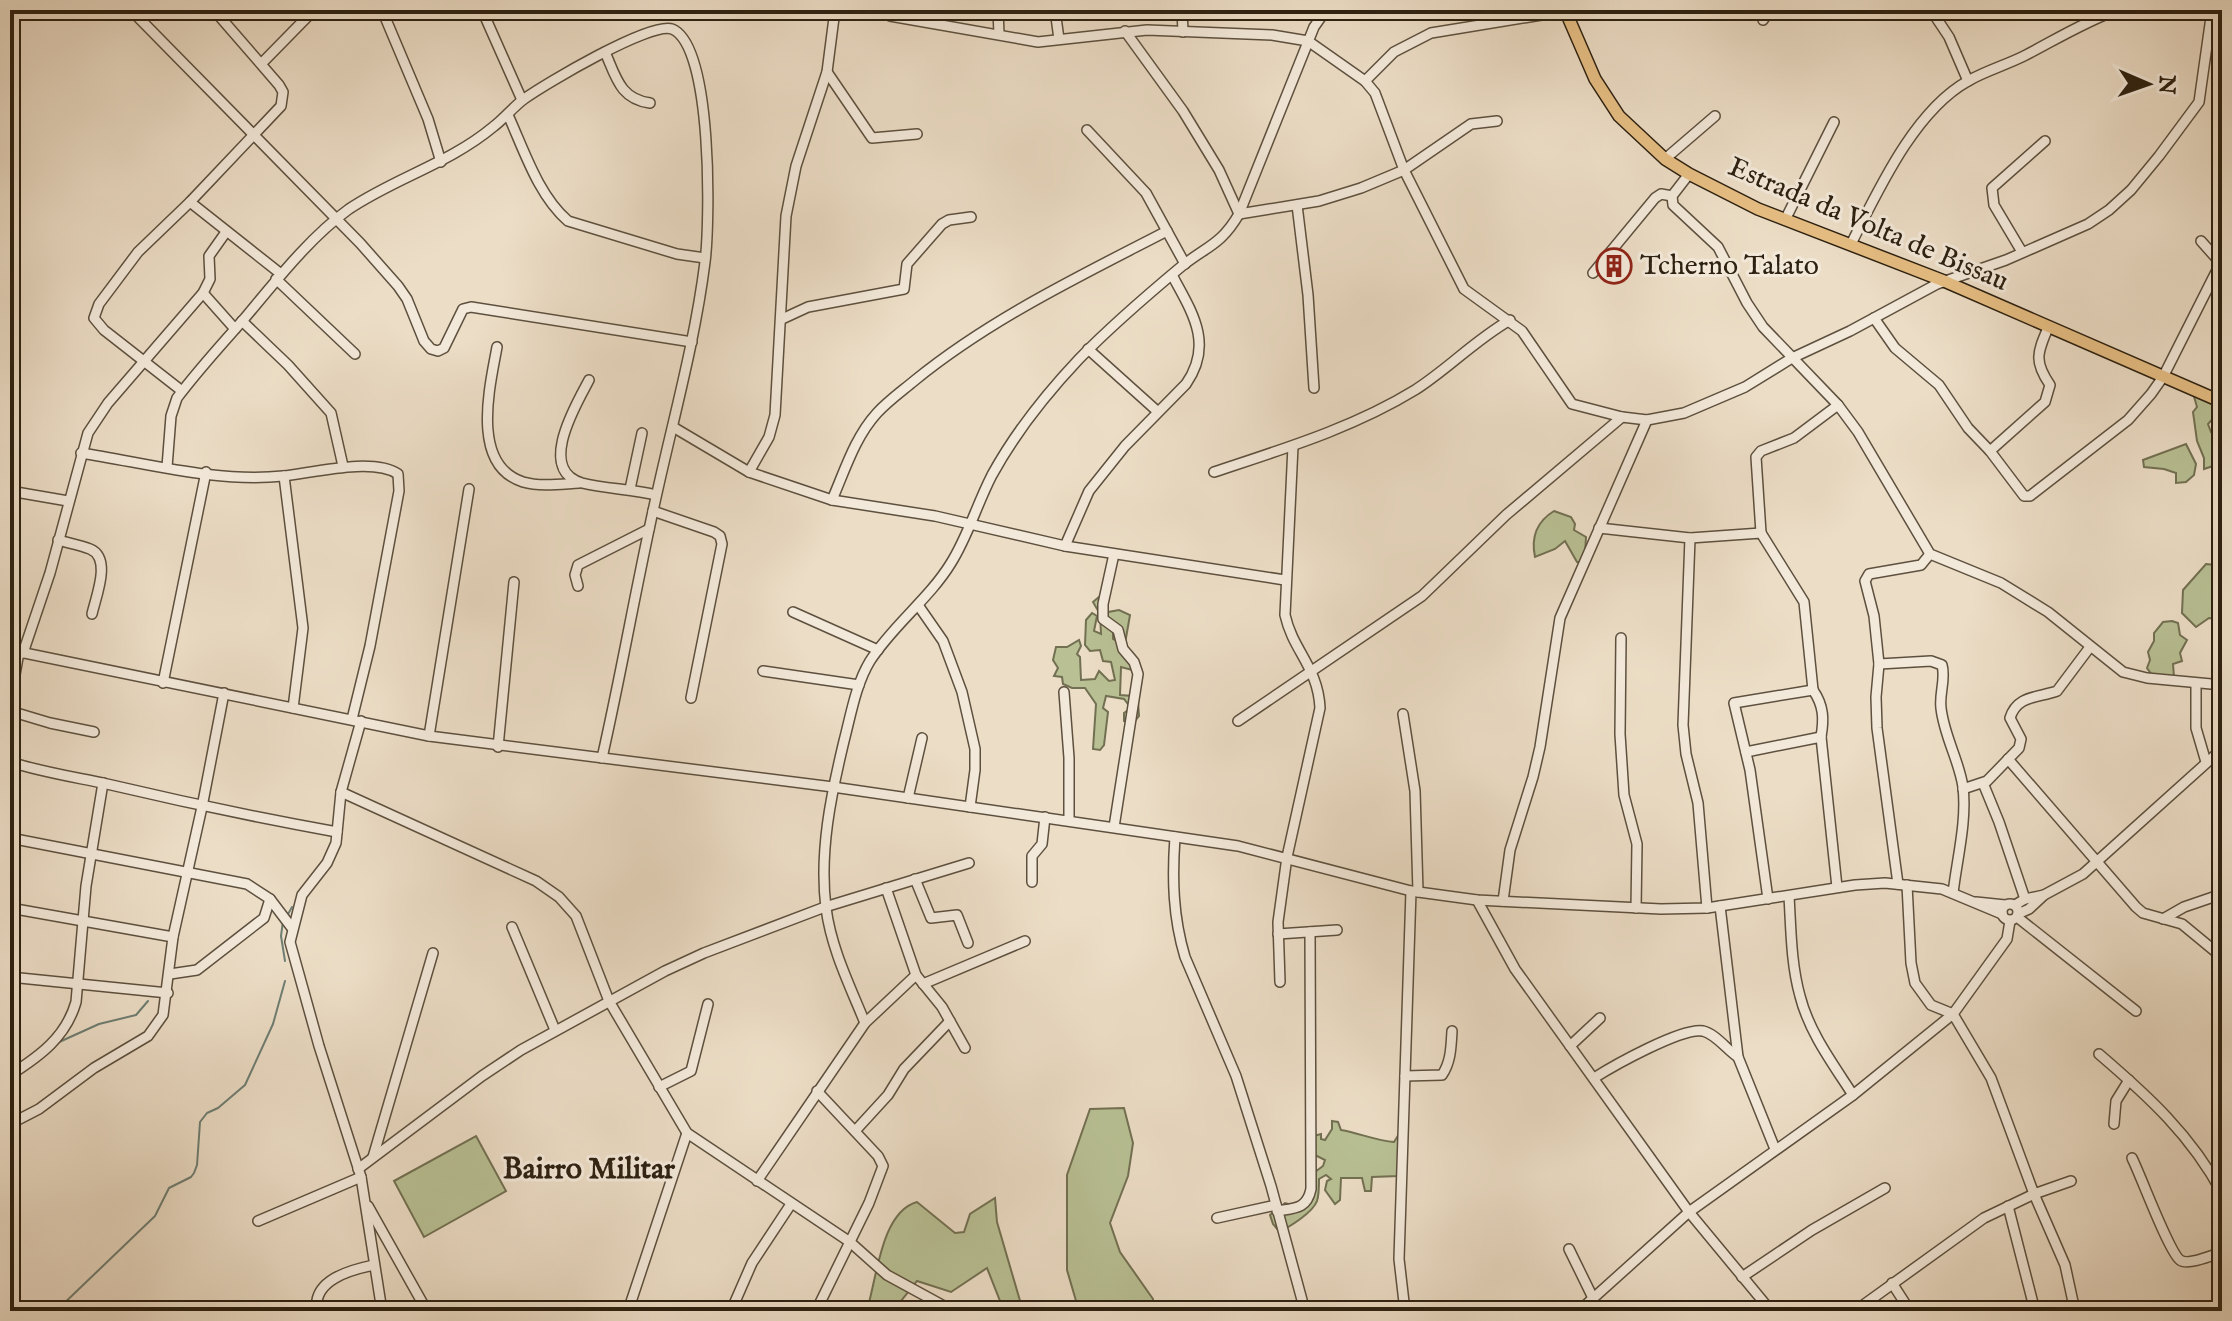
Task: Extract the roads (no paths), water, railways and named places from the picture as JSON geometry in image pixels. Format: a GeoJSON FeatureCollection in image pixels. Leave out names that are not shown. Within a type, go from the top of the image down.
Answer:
{"type":"FeatureCollection","features":[{"type":"Feature","properties":{"kind":"main road","name":"Estrada da Volta de Bissau"},"geometry":{"type":"LineString","coordinates":[[1566,11],[1606,98],[1640,138],[1689,174],[1785,220],[1944,281],[2222,402]]}},
{"type":"Feature","properties":{"kind":"street"},"geometry":{"type":"LineString","coordinates":[[131,10],[337,218],[398,286],[407,299],[424,341],[431,349],[438,351],[444,348],[463,309],[471,307],[692,342]]}},
{"type":"Feature","properties":{"kind":"street"},"geometry":{"type":"LineString","coordinates":[[182,391],[96,324],[94,318],[95,310],[138,252],[277,111],[283,99],[279,85],[262,63],[214,10]]}},
{"type":"Feature","properties":{"kind":"street"},"geometry":{"type":"LineString","coordinates":[[262,63],[314,10]]}},
{"type":"Feature","properties":{"kind":"street"},"geometry":{"type":"LineString","coordinates":[[382,10],[428,119],[441,162]]}},
{"type":"Feature","properties":{"kind":"street"},"geometry":{"type":"LineString","coordinates":[[482,10],[522,100]]}},
{"type":"Feature","properties":{"kind":"street"},"geometry":{"type":"LineString","coordinates":[[749,472],[773,426],[790,189],[827,72],[835,10]]}},
{"type":"Feature","properties":{"kind":"street"},"geometry":{"type":"LineString","coordinates":[[881,10],[890,16],[1038,42],[1125,31],[1272,35],[1308,41],[1365,81],[1382,110],[1404,170],[1464,289],[1510,320],[1543,358],[1572,404],[1647,420],[1684,413],[1745,387],[1792,358],[1944,281],[2088,224],[2109,210],[2131,190],[2199,102],[2212,10]]}},
{"type":"Feature","properties":{"kind":"street"},"geometry":{"type":"LineString","coordinates":[[998,10],[999,34]]}},
{"type":"Feature","properties":{"kind":"street"},"geometry":{"type":"LineString","coordinates":[[1055,10],[1059,39]]}},
{"type":"Feature","properties":{"kind":"street"},"geometry":{"type":"LineString","coordinates":[[1182,10],[1183,32]]}},
{"type":"Feature","properties":{"kind":"street"},"geometry":{"type":"LineString","coordinates":[[865,1023],[843,968],[825,907],[824,853],[833,787],[859,685],[878,650],[952,562],[1008,448],[1066,373],[1121,316],[1185,264],[1220,241],[1239,214],[1308,41],[1326,10]]}},
{"type":"Feature","properties":{"kind":"street"},"geometry":{"type":"LineString","coordinates":[[1763,20],[1770,10]]}},
{"type":"Feature","properties":{"kind":"street"},"geometry":{"type":"LineString","coordinates":[[1931,10],[1949,37],[1968,81]]}},
{"type":"Feature","properties":{"kind":"street"},"geometry":{"type":"LineString","coordinates":[[1851,244],[1877,192],[1909,141],[1936,108],[1968,81],[1999,69],[2083,23],[2117,10]]}},
{"type":"Feature","properties":{"kind":"street"},"geometry":{"type":"LineString","coordinates":[[1365,81],[1394,52],[1431,33],[1566,11]]}},
{"type":"Feature","properties":{"kind":"street"},"geometry":{"type":"LineString","coordinates":[[167,467],[172,407],[182,391],[278,277],[337,218],[372,195],[441,162],[475,141],[522,100],[605,52],[657,28],[669,27],[676,31],[684,40],[695,70],[705,119],[709,179],[705,258],[692,342],[656,495],[602,758]]}},
{"type":"Feature","properties":{"kind":"street"},"geometry":{"type":"LineString","coordinates":[[1125,31],[1183,111],[1219,170],[1239,214]]}},
{"type":"Feature","properties":{"kind":"street"},"geometry":{"type":"LineString","coordinates":[[605,52],[624,91],[637,101],[650,103]]}},
{"type":"Feature","properties":{"kind":"street"},"geometry":{"type":"LineString","coordinates":[[827,72],[872,138],[917,134]]}},
{"type":"Feature","properties":{"kind":"street"},"geometry":{"type":"LineString","coordinates":[[508,115],[544,191],[568,221],[677,254],[705,258]]}},
{"type":"Feature","properties":{"kind":"street"},"geometry":{"type":"LineString","coordinates":[[1665,159],[1715,116]]}},
{"type":"Feature","properties":{"kind":"street"},"geometry":{"type":"LineString","coordinates":[[1239,214],[1339,196],[1404,170],[1471,124],[1497,121]]}},
{"type":"Feature","properties":{"kind":"street"},"geometry":{"type":"LineString","coordinates":[[1785,220],[1834,122]]}},
{"type":"Feature","properties":{"kind":"street"},"geometry":{"type":"LineString","coordinates":[[1087,130],[1139,184],[1185,264]]}},
{"type":"Feature","properties":{"kind":"street"},"geometry":{"type":"LineString","coordinates":[[2022,252],[1994,205],[1992,188],[2045,141]]}},
{"type":"Feature","properties":{"kind":"street"},"geometry":{"type":"LineString","coordinates":[[1689,174],[1672,196],[1673,205],[1718,247],[1763,327],[1838,405],[1858,432],[1930,554],[2001,583],[2048,612],[2123,672],[2222,685]]}},
{"type":"Feature","properties":{"kind":"street"},"geometry":{"type":"LineString","coordinates":[[1593,273],[1655,198],[1661,194],[1672,196]]}},
{"type":"Feature","properties":{"kind":"street"},"geometry":{"type":"LineString","coordinates":[[190,202],[278,277],[355,354]]}},
{"type":"Feature","properties":{"kind":"street"},"geometry":{"type":"LineString","coordinates":[[1297,205],[1308,295],[1314,388]]}},
{"type":"Feature","properties":{"kind":"street"},"geometry":{"type":"LineString","coordinates":[[782,319],[808,307],[904,289],[907,264],[942,224],[971,217]]}},
{"type":"Feature","properties":{"kind":"street"},"geometry":{"type":"LineString","coordinates":[[832,500],[865,429],[888,402],[931,367],[1005,319],[1167,231]]}},
{"type":"Feature","properties":{"kind":"street"},"geometry":{"type":"LineString","coordinates":[[10,703],[17,651],[58,540],[81,453],[96,418],[203,293],[210,279],[209,256],[226,232]]}},
{"type":"Feature","properties":{"kind":"street"},"geometry":{"type":"LineString","coordinates":[[1874,318],[1895,348],[1939,385],[1968,428],[1990,451],[2017,488],[2024,496],[2030,496],[2128,420],[2163,377],[2218,268],[2217,259],[2201,241]]}},
{"type":"Feature","properties":{"kind":"street"},"geometry":{"type":"LineString","coordinates":[[1065,546],[1089,491],[1125,446],[1191,378],[1201,344],[1199,331],[1172,275]]}},
{"type":"Feature","properties":{"kind":"street"},"geometry":{"type":"LineString","coordinates":[[203,293],[331,413],[343,466]]}},
{"type":"Feature","properties":{"kind":"street"},"geometry":{"type":"LineString","coordinates":[[1214,472],[1342,428],[1417,389],[1510,320]]}},
{"type":"Feature","properties":{"kind":"street"},"geometry":{"type":"LineString","coordinates":[[1990,451],[2045,402],[2050,385],[2037,361],[2048,328]]}},
{"type":"Feature","properties":{"kind":"street"},"geometry":{"type":"LineString","coordinates":[[497,347],[488,395],[487,425],[492,452],[500,467],[522,482],[545,485],[579,483],[656,495]]}},
{"type":"Feature","properties":{"kind":"street"},"geometry":{"type":"LineString","coordinates":[[1088,349],[1157,411]]}},
{"type":"Feature","properties":{"kind":"street"},"geometry":{"type":"LineString","coordinates":[[579,483],[562,461],[562,440],[589,380]]}},
{"type":"Feature","properties":{"kind":"street"},"geometry":{"type":"LineString","coordinates":[[1837,887],[1821,737],[1824,716],[1820,699],[1813,690],[1804,602],[1761,533],[1756,457],[1761,451],[1794,438],[1838,405]]}},
{"type":"Feature","properties":{"kind":"street"},"geometry":{"type":"LineString","coordinates":[[1238,721],[1435,585],[1506,515],[1622,417]]}},
{"type":"Feature","properties":{"kind":"street"},"geometry":{"type":"LineString","coordinates":[[1503,901],[1510,850],[1540,747],[1560,618],[1647,420]]}},
{"type":"Feature","properties":{"kind":"street"},"geometry":{"type":"LineString","coordinates":[[673,427],[749,472],[832,500],[901,510],[1065,546],[1285,580]]}},
{"type":"Feature","properties":{"kind":"street"},"geometry":{"type":"LineString","coordinates":[[630,489],[642,433]]}},
{"type":"Feature","properties":{"kind":"street"},"geometry":{"type":"LineString","coordinates":[[1280,982],[1278,934],[1287,857],[1320,708],[1318,684],[1288,624],[1285,580],[1293,446]]}},
{"type":"Feature","properties":{"kind":"street"},"geometry":{"type":"LineString","coordinates":[[81,453],[241,476],[284,476],[343,466],[398,474],[400,481],[341,792],[333,852],[302,895],[292,928],[291,953],[360,1173],[382,1311]]}},
{"type":"Feature","properties":{"kind":"street"},"geometry":{"type":"LineString","coordinates":[[163,683],[206,472]]}},
{"type":"Feature","properties":{"kind":"street"},"geometry":{"type":"LineString","coordinates":[[284,476],[303,628],[293,708]]}},
{"type":"Feature","properties":{"kind":"street"},"geometry":{"type":"LineString","coordinates":[[429,736],[469,489]]}},
{"type":"Feature","properties":{"kind":"street"},"geometry":{"type":"LineString","coordinates":[[10,491],[68,501]]}},
{"type":"Feature","properties":{"kind":"street"},"geometry":{"type":"LineString","coordinates":[[653,511],[714,532],[720,536],[722,544],[691,698]]}},
{"type":"Feature","properties":{"kind":"street"},"geometry":{"type":"LineString","coordinates":[[1599,528],[1690,538],[1761,533]]}},
{"type":"Feature","properties":{"kind":"street"},"geometry":{"type":"LineString","coordinates":[[578,586],[575,575],[578,565],[649,529]]}},
{"type":"Feature","properties":{"kind":"street"},"geometry":{"type":"LineString","coordinates":[[1690,538],[1683,725],[1686,754],[1698,803],[1707,908]]}},
{"type":"Feature","properties":{"kind":"street"},"geometry":{"type":"LineString","coordinates":[[58,540],[92,549],[100,557],[92,614]]}},
{"type":"Feature","properties":{"kind":"street"},"geometry":{"type":"LineString","coordinates":[[1114,554],[1103,604],[1103,619],[1118,630],[1123,649],[1134,662],[1138,674],[1114,827]]}},
{"type":"Feature","properties":{"kind":"street"},"geometry":{"type":"LineString","coordinates":[[1930,554],[1921,565],[1869,574],[1865,588],[1874,616],[1879,664],[1877,728],[1903,884],[1911,963],[1915,983],[1931,1005],[1953,1014],[1999,1095],[2034,1194],[2065,1265],[2075,1311]]}},
{"type":"Feature","properties":{"kind":"street"},"geometry":{"type":"LineString","coordinates":[[498,747],[514,582]]}},
{"type":"Feature","properties":{"kind":"street"},"geometry":{"type":"LineString","coordinates":[[918,605],[943,641],[962,692],[975,749],[970,807]]}},
{"type":"Feature","properties":{"kind":"street"},"geometry":{"type":"LineString","coordinates":[[793,612],[878,650]]}},
{"type":"Feature","properties":{"kind":"street"},"geometry":{"type":"LineString","coordinates":[[1621,638],[1622,769],[1624,795],[1637,844],[1636,908]]}},
{"type":"Feature","properties":{"kind":"street"},"geometry":{"type":"LineString","coordinates":[[1963,789],[1983,783],[2019,748],[2021,739],[2010,718],[2012,711],[2024,699],[2057,691],[2090,647]]}},
{"type":"Feature","properties":{"kind":"street"},"geometry":{"type":"LineString","coordinates":[[17,651],[429,736],[833,787],[1238,846],[1415,891],[1477,900],[1636,908],[1707,908],[1837,887],[1903,884],[1953,893],[2011,913],[2136,1011]]}},
{"type":"Feature","properties":{"kind":"street"},"geometry":{"type":"LineString","coordinates":[[1879,664],[1931,661],[1942,665],[1944,673],[1940,697],[1943,723],[1963,789],[1964,808],[1953,893]]}},
{"type":"Feature","properties":{"kind":"street"},"geometry":{"type":"LineString","coordinates":[[763,671],[859,685]]}},
{"type":"Feature","properties":{"kind":"street"},"geometry":{"type":"LineString","coordinates":[[2196,684],[2196,728],[2206,762]]}},
{"type":"Feature","properties":{"kind":"street"},"geometry":{"type":"LineString","coordinates":[[1768,899],[1746,752],[1734,703],[1813,690]]}},
{"type":"Feature","properties":{"kind":"street"},"geometry":{"type":"LineString","coordinates":[[1064,692],[1069,758],[1069,820]]}},
{"type":"Feature","properties":{"kind":"street"},"geometry":{"type":"LineString","coordinates":[[10,1124],[39,1109],[94,1068],[148,1036],[163,1015],[173,937],[224,693]]}},
{"type":"Feature","properties":{"kind":"street"},"geometry":{"type":"LineString","coordinates":[[10,711],[94,732]]}},
{"type":"Feature","properties":{"kind":"street"},"geometry":{"type":"LineString","coordinates":[[1403,714],[1415,791],[1415,891],[1399,1259],[1405,1311]]}},
{"type":"Feature","properties":{"kind":"street"},"geometry":{"type":"LineString","coordinates":[[1746,752],[1821,737]]}},
{"type":"Feature","properties":{"kind":"street"},"geometry":{"type":"LineString","coordinates":[[908,798],[922,738]]}},
{"type":"Feature","properties":{"kind":"street"},"geometry":{"type":"LineString","coordinates":[[1579,1311],[1689,1212],[1853,1095],[1953,1014],[2007,939],[2011,913],[2025,899],[2044,895],[2073,881],[2222,749]]}},
{"type":"Feature","properties":{"kind":"street"},"geometry":{"type":"LineString","coordinates":[[2008,759],[2143,913],[2182,924],[2222,957]]}},
{"type":"Feature","properties":{"kind":"street"},"geometry":{"type":"LineString","coordinates":[[10,762],[45,773],[103,783],[202,807],[337,832]]}},
{"type":"Feature","properties":{"kind":"street"},"geometry":{"type":"LineString","coordinates":[[10,1075],[31,1062],[65,1030],[76,1002],[82,921],[103,783]]}},
{"type":"Feature","properties":{"kind":"street"},"geometry":{"type":"LineString","coordinates":[[1983,783],[2025,899]]}},
{"type":"Feature","properties":{"kind":"street"},"geometry":{"type":"LineString","coordinates":[[341,792],[548,888],[568,906],[583,929],[609,1001],[687,1133],[850,1242],[887,1275],[953,1311]]}},
{"type":"Feature","properties":{"kind":"street"},"geometry":{"type":"LineString","coordinates":[[1032,882],[1032,856],[1042,844],[1045,817]]}},
{"type":"Feature","properties":{"kind":"street"},"geometry":{"type":"LineString","coordinates":[[1175,837],[1173,901],[1179,937],[1236,1076],[1276,1208],[1304,1308],[1287,1311]]}},
{"type":"Feature","properties":{"kind":"street"},"geometry":{"type":"LineString","coordinates":[[10,838],[247,884],[270,899],[292,928]]}},
{"type":"Feature","properties":{"kind":"street"},"geometry":{"type":"LineString","coordinates":[[258,1221],[360,1173],[373,1157],[482,1076],[555,1030],[704,953],[825,907],[969,863]]}},
{"type":"Feature","properties":{"kind":"street"},"geometry":{"type":"LineString","coordinates":[[915,879],[931,918],[957,915],[968,943]]}},
{"type":"Feature","properties":{"kind":"street"},"geometry":{"type":"LineString","coordinates":[[886,888],[919,979],[950,1021],[965,1048]]}},
{"type":"Feature","properties":{"kind":"street"},"geometry":{"type":"LineString","coordinates":[[2163,919],[2184,907],[2222,894]]}},
{"type":"Feature","properties":{"kind":"street"},"geometry":{"type":"LineString","coordinates":[[2011,913],[2029,909],[2044,895]]}},
{"type":"Feature","properties":{"kind":"street"},"geometry":{"type":"LineString","coordinates":[[1789,896],[1791,938],[1800,997],[1820,1043],[1853,1095]]}},
{"type":"Feature","properties":{"kind":"street"},"geometry":{"type":"LineString","coordinates":[[170,974],[197,970],[264,918],[270,899]]}},
{"type":"Feature","properties":{"kind":"street"},"geometry":{"type":"LineString","coordinates":[[1477,900],[1515,969],[1570,1046],[1689,1212],[1771,1311]]}},
{"type":"Feature","properties":{"kind":"street"},"geometry":{"type":"LineString","coordinates":[[1720,906],[1738,1057],[1775,1149]]}},
{"type":"Feature","properties":{"kind":"street"},"geometry":{"type":"LineString","coordinates":[[10,908],[173,937]]}},
{"type":"Feature","properties":{"kind":"street"},"geometry":{"type":"LineString","coordinates":[[512,927],[555,1030]]}},
{"type":"Feature","properties":{"kind":"street"},"geometry":{"type":"LineString","coordinates":[[1278,934],[1337,930]]}},
{"type":"Feature","properties":{"kind":"street"},"geometry":{"type":"LineString","coordinates":[[1217,1218],[1276,1208],[1301,1208],[1307,1202],[1311,1189],[1310,932]]}},
{"type":"Feature","properties":{"kind":"street"},"geometry":{"type":"LineString","coordinates":[[757,1181],[865,1023],[919,979],[1025,941]]}},
{"type":"Feature","properties":{"kind":"street"},"geometry":{"type":"LineString","coordinates":[[373,1157],[433,953]]}},
{"type":"Feature","properties":{"kind":"street"},"geometry":{"type":"LineString","coordinates":[[10,977],[168,993]]}},
{"type":"Feature","properties":{"kind":"street"},"geometry":{"type":"LineString","coordinates":[[659,1087],[691,1071],[708,1004]]}},
{"type":"Feature","properties":{"kind":"street"},"geometry":{"type":"LineString","coordinates":[[1570,1046],[1600,1018]]}},
{"type":"Feature","properties":{"kind":"street"},"geometry":{"type":"LineString","coordinates":[[855,1131],[888,1095],[904,1069],[950,1021]]}},
{"type":"Feature","properties":{"kind":"street"},"geometry":{"type":"LineString","coordinates":[[1405,1076],[1442,1075],[1447,1068],[1452,1031]]}},
{"type":"Feature","properties":{"kind":"street"},"geometry":{"type":"LineString","coordinates":[[1594,1078],[1634,1055],[1696,1031],[1712,1035],[1738,1057]]}},
{"type":"Feature","properties":{"kind":"street"},"geometry":{"type":"LineString","coordinates":[[2099,1054],[2161,1108],[2198,1153],[2222,1193]]}},
{"type":"Feature","properties":{"kind":"street"},"geometry":{"type":"LineString","coordinates":[[2114,1124],[2116,1101],[2129,1080]]}},
{"type":"Feature","properties":{"kind":"street"},"geometry":{"type":"LineString","coordinates":[[816,1311],[883,1169],[878,1156],[817,1091]]}},
{"type":"Feature","properties":{"kind":"street"},"geometry":{"type":"LineString","coordinates":[[628,1311],[687,1133]]}},
{"type":"Feature","properties":{"kind":"street"},"geometry":{"type":"LineString","coordinates":[[2132,1158],[2164,1233],[2179,1259],[2185,1261],[2222,1252]]}},
{"type":"Feature","properties":{"kind":"street"},"geometry":{"type":"LineString","coordinates":[[1855,1311],[1958,1235],[2008,1206],[2071,1181]]}},
{"type":"Feature","properties":{"kind":"street"},"geometry":{"type":"LineString","coordinates":[[1742,1277],[1812,1230],[1885,1188]]}},
{"type":"Feature","properties":{"kind":"street"},"geometry":{"type":"LineString","coordinates":[[364,1200],[426,1310]]}},
{"type":"Feature","properties":{"kind":"street"},"geometry":{"type":"LineString","coordinates":[[731,1311],[752,1263],[791,1204]]}},
{"type":"Feature","properties":{"kind":"street"},"geometry":{"type":"LineString","coordinates":[[2008,1206],[2035,1311]]}},
{"type":"Feature","properties":{"kind":"street"},"geometry":{"type":"LineString","coordinates":[[1569,1249],[1593,1298]]}},
{"type":"Feature","properties":{"kind":"street"},"geometry":{"type":"LineString","coordinates":[[317,1311],[316,1298],[324,1286],[348,1272],[374,1265]]}},
{"type":"Feature","properties":{"kind":"street"},"geometry":{"type":"LineString","coordinates":[[1892,1283],[1910,1311]]}},
{"type":"Feature","properties":{"kind":"waterway"},"geometry":{"type":"LineString","coordinates":[[287,916],[292,907]]}},
{"type":"Feature","properties":{"kind":"waterway"},"geometry":{"type":"LineString","coordinates":[[283,921],[281,936],[285,961]]}},
{"type":"Feature","properties":{"kind":"waterway"},"geometry":{"type":"LineString","coordinates":[[56,1311],[155,1216],[169,1188],[194,1173],[200,1122],[207,1113],[218,1108],[245,1085],[273,1024],[285,981]]}},
{"type":"Feature","properties":{"kind":"waterway"},"geometry":{"type":"LineString","coordinates":[[57,1043],[99,1024],[136,1015],[148,1001]]}},
{"type":"Feature","properties":{"kind":"waterway"},"geometry":{"type":"LineString","coordinates":[[10,1067],[17,1065]]}},
{"type":"Feature","properties":{"kind":"place","name":"Tcherno Talato"},"geometry":{"type":"Point","coordinates":[1614,266]}},
{"type":"Feature","properties":{"kind":"district","name":"Bairro Militar"},"geometry":{"type":"Point","coordinates":[589,1170]}}]}
